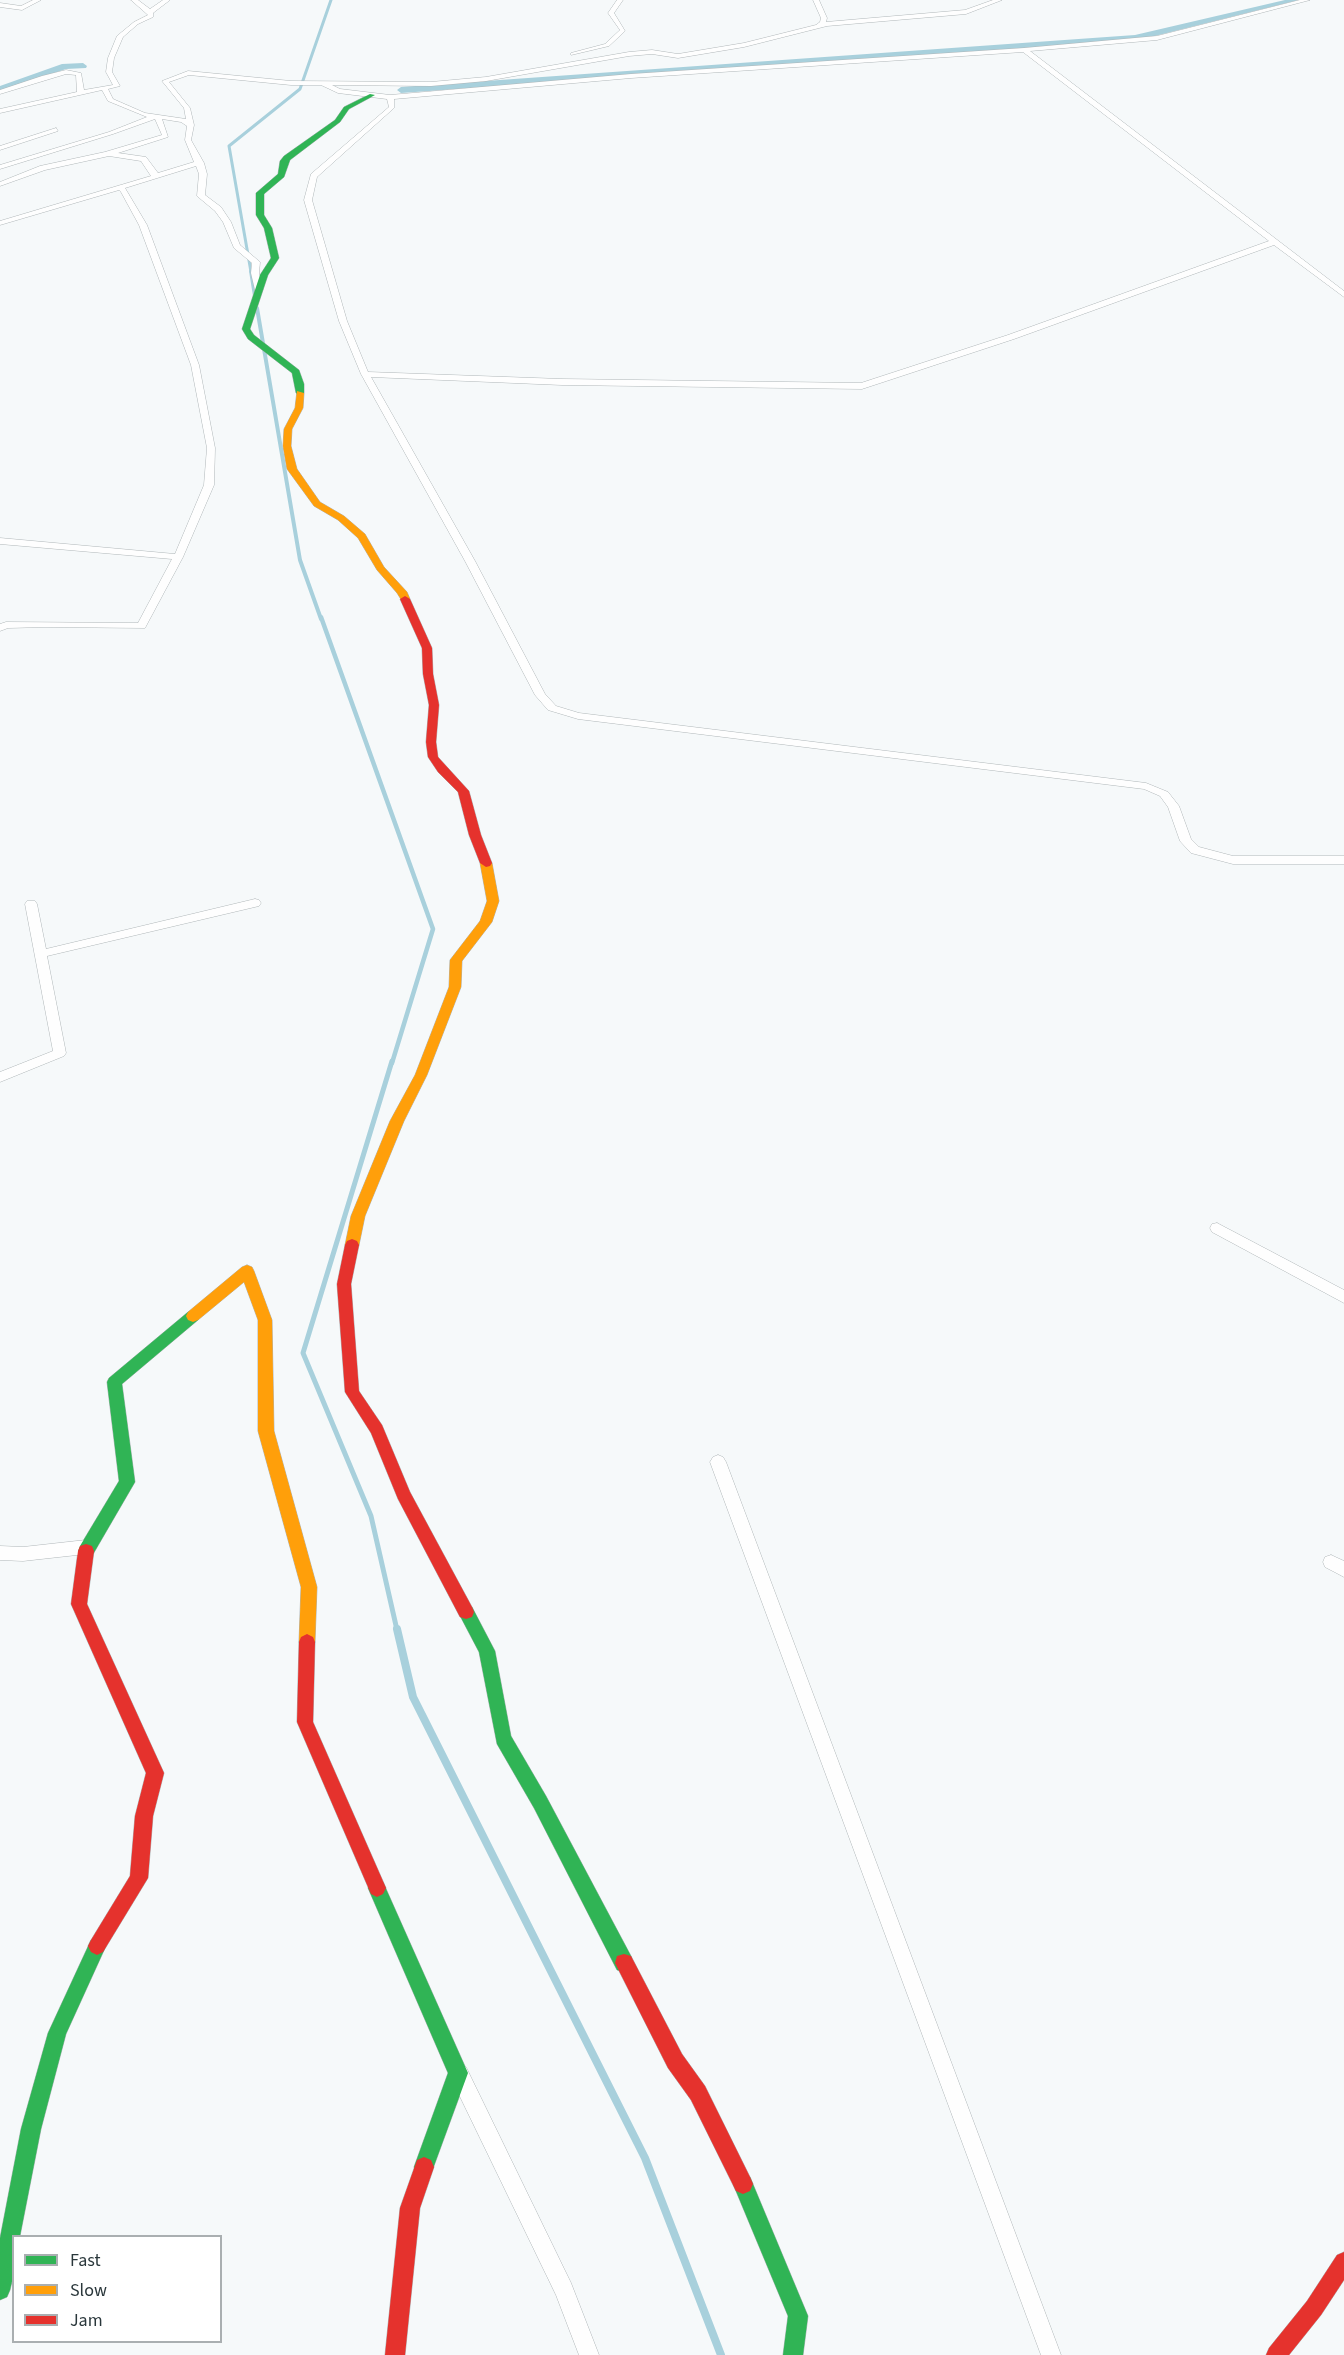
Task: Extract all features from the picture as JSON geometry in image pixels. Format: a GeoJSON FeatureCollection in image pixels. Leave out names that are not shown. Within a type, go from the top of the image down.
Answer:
{"type":"FeatureCollection","features":[{"type":"Feature","properties":{"kind":"street"},"geometry":{"type":"LineString","coordinates":[[0,5],[22,8],[38,0]]}},
{"type":"Feature","properties":{"kind":"street"},"geometry":{"type":"LineString","coordinates":[[134,0],[150,12]]}},
{"type":"Feature","properties":{"kind":"street"},"geometry":{"type":"LineString","coordinates":[[514,73],[607,45],[623,30],[611,14],[620,0]]}},
{"type":"Feature","properties":{"kind":"street"},"geometry":{"type":"LineString","coordinates":[[817,0],[824,18],[824,22],[818,26]]}},
{"type":"Feature","properties":{"kind":"street"},"geometry":{"type":"LineString","coordinates":[[259,290],[255,273],[256,262],[237,246],[227,222],[211,202],[201,196],[203,174],[188,140],[191,125],[187,108],[165,81],[188,73],[291,83],[431,84],[486,79],[629,54],[652,52],[678,56],[693,54],[744,45],[818,26],[966,12],[999,0]]}},
{"type":"Feature","properties":{"kind":"street"},"geometry":{"type":"LineString","coordinates":[[320,82],[338,91],[390,97],[670,73],[1024,50],[1157,38],[1307,0]]}},
{"type":"Feature","properties":{"kind":"street"},"geometry":{"type":"LineString","coordinates":[[150,12],[168,2]]}},
{"type":"Feature","properties":{"kind":"street"},"geometry":{"type":"LineString","coordinates":[[0,111],[117,86],[109,72],[116,43],[131,26],[151,16],[150,12]]}},
{"type":"Feature","properties":{"kind":"street"},"geometry":{"type":"LineString","coordinates":[[1024,50],[1344,295]]}},
{"type":"Feature","properties":{"kind":"street"},"geometry":{"type":"LineString","coordinates":[[0,92],[66,72],[79,74],[81,94]]}},
{"type":"Feature","properties":{"kind":"street"},"geometry":{"type":"LineString","coordinates":[[104,88],[110,100],[121,106],[144,114],[183,120],[191,125]]}},
{"type":"Feature","properties":{"kind":"street"},"geometry":{"type":"LineString","coordinates":[[372,95],[346,108],[338,121],[287,158],[284,161],[281,175],[260,194],[260,215],[268,228],[274,258],[264,275],[246,328],[251,338],[296,372],[300,384],[299,408],[288,429],[287,446],[292,469],[317,504],[341,518],[362,536],[380,568],[402,592],[427,648],[428,674],[434,705],[431,742],[433,757],[442,770],[463,791],[475,835],[484,856],[493,901],[486,922],[456,960],[455,987],[421,1075],[397,1121],[358,1216],[344,1284],[352,1392],[377,1430],[403,1494],[488,1651],[503,1738],[551,1823],[675,2061],[698,2093],[735,2165],[798,2316],[793,2355]]}},
{"type":"Feature","properties":{"kind":"street"},"geometry":{"type":"LineString","coordinates":[[390,97],[392,107],[314,176],[308,200],[343,321],[366,374],[470,561],[540,695],[552,708],[578,716],[1146,786],[1164,794],[1173,806],[1186,841],[1195,850],[1233,860],[1344,860]]}},
{"type":"Feature","properties":{"kind":"street"},"geometry":{"type":"LineString","coordinates":[[0,184],[44,168],[107,154],[166,136],[157,116]]}},
{"type":"Feature","properties":{"kind":"street"},"geometry":{"type":"LineString","coordinates":[[0,167],[111,134],[157,116]]}},
{"type":"Feature","properties":{"kind":"street"},"geometry":{"type":"LineString","coordinates":[[0,148],[56,130]]}},
{"type":"Feature","properties":{"kind":"street"},"geometry":{"type":"LineString","coordinates":[[107,154],[143,159],[153,174],[157,176]]}},
{"type":"Feature","properties":{"kind":"street"},"geometry":{"type":"LineString","coordinates":[[0,223],[119,186],[200,164]]}},
{"type":"Feature","properties":{"kind":"street"},"geometry":{"type":"LineString","coordinates":[[0,628],[6,625],[45,624],[141,626],[178,557],[209,486],[211,448],[195,365],[143,225],[119,186]]}},
{"type":"Feature","properties":{"kind":"street"},"geometry":{"type":"LineString","coordinates":[[366,374],[562,382],[862,386],[1022,333],[1274,242]]}},
{"type":"Feature","properties":{"kind":"street"},"geometry":{"type":"LineString","coordinates":[[0,541],[178,557]]}},
{"type":"Feature","properties":{"kind":"street"},"geometry":{"type":"LineString","coordinates":[[40,954],[255,903]]}},
{"type":"Feature","properties":{"kind":"street"},"geometry":{"type":"LineString","coordinates":[[0,1077],[60,1053],[31,904]]}},
{"type":"Feature","properties":{"kind":"street"},"geometry":{"type":"LineString","coordinates":[[1217,1228],[1344,1297]]}},
{"type":"Feature","properties":{"kind":"street"},"geometry":{"type":"LineString","coordinates":[[0,2290],[31,2128],[57,2033],[95,1948],[139,1878],[144,1816],[155,1773],[79,1604],[86,1547],[127,1482],[114,1382],[247,1271],[265,1320],[266,1431],[309,1587],[305,1722],[458,2073],[564,2290],[589,2355]]}},
{"type":"Feature","properties":{"kind":"street"},"geometry":{"type":"LineString","coordinates":[[718,1462],[1051,2355]]}},
{"type":"Feature","properties":{"kind":"street"},"geometry":{"type":"LineString","coordinates":[[0,1553],[23,1554],[86,1547]]}},
{"type":"Feature","properties":{"kind":"street"},"geometry":{"type":"LineString","coordinates":[[395,2355],[410,2208],[458,2073]]}},
{"type":"Feature","properties":{"kind":"street"},"geometry":{"type":"LineString","coordinates":[[1276,2355],[1314,2308],[1344,2262]]}},
{"type":"Feature","properties":{"kind":"waterway"},"geometry":{"type":"LineString","coordinates":[[251,272],[229,146],[300,89],[331,0]]}},
{"type":"Feature","properties":{"kind":"waterway"},"geometry":{"type":"LineString","coordinates":[[401,90],[1135,38],[1295,0]]}},
{"type":"Feature","properties":{"kind":"waterway"},"geometry":{"type":"LineString","coordinates":[[0,89],[65,66],[83,66]]}},
{"type":"Feature","properties":{"kind":"waterway"},"geometry":{"type":"LineString","coordinates":[[251,271],[255,296]]}},
{"type":"Feature","properties":{"kind":"waterway"},"geometry":{"type":"LineString","coordinates":[[257,308],[300,560],[321,619]]}},
{"type":"Feature","properties":{"kind":"waterway"},"geometry":{"type":"LineString","coordinates":[[321,617],[433,929],[392,1063]]}},
{"type":"Feature","properties":{"kind":"waterway"},"geometry":{"type":"LineString","coordinates":[[392,1061],[303,1353],[371,1516],[397,1630]]}},
{"type":"Feature","properties":{"kind":"waterway"},"geometry":{"type":"LineString","coordinates":[[397,1629],[413,1697],[645,2158],[721,2355]]}},
{"type":"Feature","properties":{"kind":"traffic: fast"},"geometry":{"type":"LineString","coordinates":[[300,393],[296,372],[251,337],[246,329],[264,275],[275,258],[268,228],[260,215],[260,193],[281,175],[284,161],[287,158],[338,121],[346,108],[372,95]]}},
{"type":"Feature","properties":{"kind":"traffic: fast"},"geometry":{"type":"LineString","coordinates":[[86,1551],[127,1482],[114,1382],[193,1316]]}},
{"type":"Feature","properties":{"kind":"traffic: fast"},"geometry":{"type":"LineString","coordinates":[[466,1612],[487,1651],[503,1738],[540,1802],[624,1963]]}},
{"type":"Feature","properties":{"kind":"traffic: fast"},"geometry":{"type":"LineString","coordinates":[[377,1888],[458,2073],[424,2167]]}},
{"type":"Feature","properties":{"kind":"traffic: fast"},"geometry":{"type":"LineString","coordinates":[[0,2290],[31,2129],[57,2033],[97,1946]]}},
{"type":"Feature","properties":{"kind":"traffic: fast"},"geometry":{"type":"LineString","coordinates":[[743,2184],[798,2316],[793,2355]]}},
{"type":"Feature","properties":{"kind":"traffic: slow"},"geometry":{"type":"LineString","coordinates":[[300,393],[299,408],[288,429],[287,446],[292,469],[317,504],[341,518],[362,536],[380,568],[402,592],[405,599]]}},
{"type":"Feature","properties":{"kind":"traffic: slow"},"geometry":{"type":"LineString","coordinates":[[352,1245],[358,1216],[397,1121],[421,1075],[455,987],[456,960],[486,922],[493,901],[486,863]]}},
{"type":"Feature","properties":{"kind":"traffic: slow"},"geometry":{"type":"LineString","coordinates":[[193,1316],[247,1271],[265,1320],[266,1431],[309,1587],[307,1642]]}},
{"type":"Feature","properties":{"kind":"traffic: jam"},"geometry":{"type":"LineString","coordinates":[[405,599],[427,648],[428,674],[434,705],[431,742],[433,757],[442,770],[463,791],[475,835],[486,863]]}},
{"type":"Feature","properties":{"kind":"traffic: jam"},"geometry":{"type":"LineString","coordinates":[[352,1245],[344,1284],[352,1392],[377,1430],[403,1494],[466,1612]]}},
{"type":"Feature","properties":{"kind":"traffic: jam"},"geometry":{"type":"LineString","coordinates":[[86,1551],[79,1604],[155,1773],[144,1816],[139,1878],[97,1946]]}},
{"type":"Feature","properties":{"kind":"traffic: jam"},"geometry":{"type":"LineString","coordinates":[[307,1642],[305,1722],[377,1888]]}},
{"type":"Feature","properties":{"kind":"traffic: jam"},"geometry":{"type":"LineString","coordinates":[[624,1963],[675,2061],[698,2093],[743,2184]]}},
{"type":"Feature","properties":{"kind":"traffic: jam"},"geometry":{"type":"LineString","coordinates":[[395,2355],[410,2208],[424,2167]]}},
{"type":"Feature","properties":{"kind":"traffic: jam"},"geometry":{"type":"LineString","coordinates":[[1276,2355],[1314,2308],[1344,2262]]}}]}
